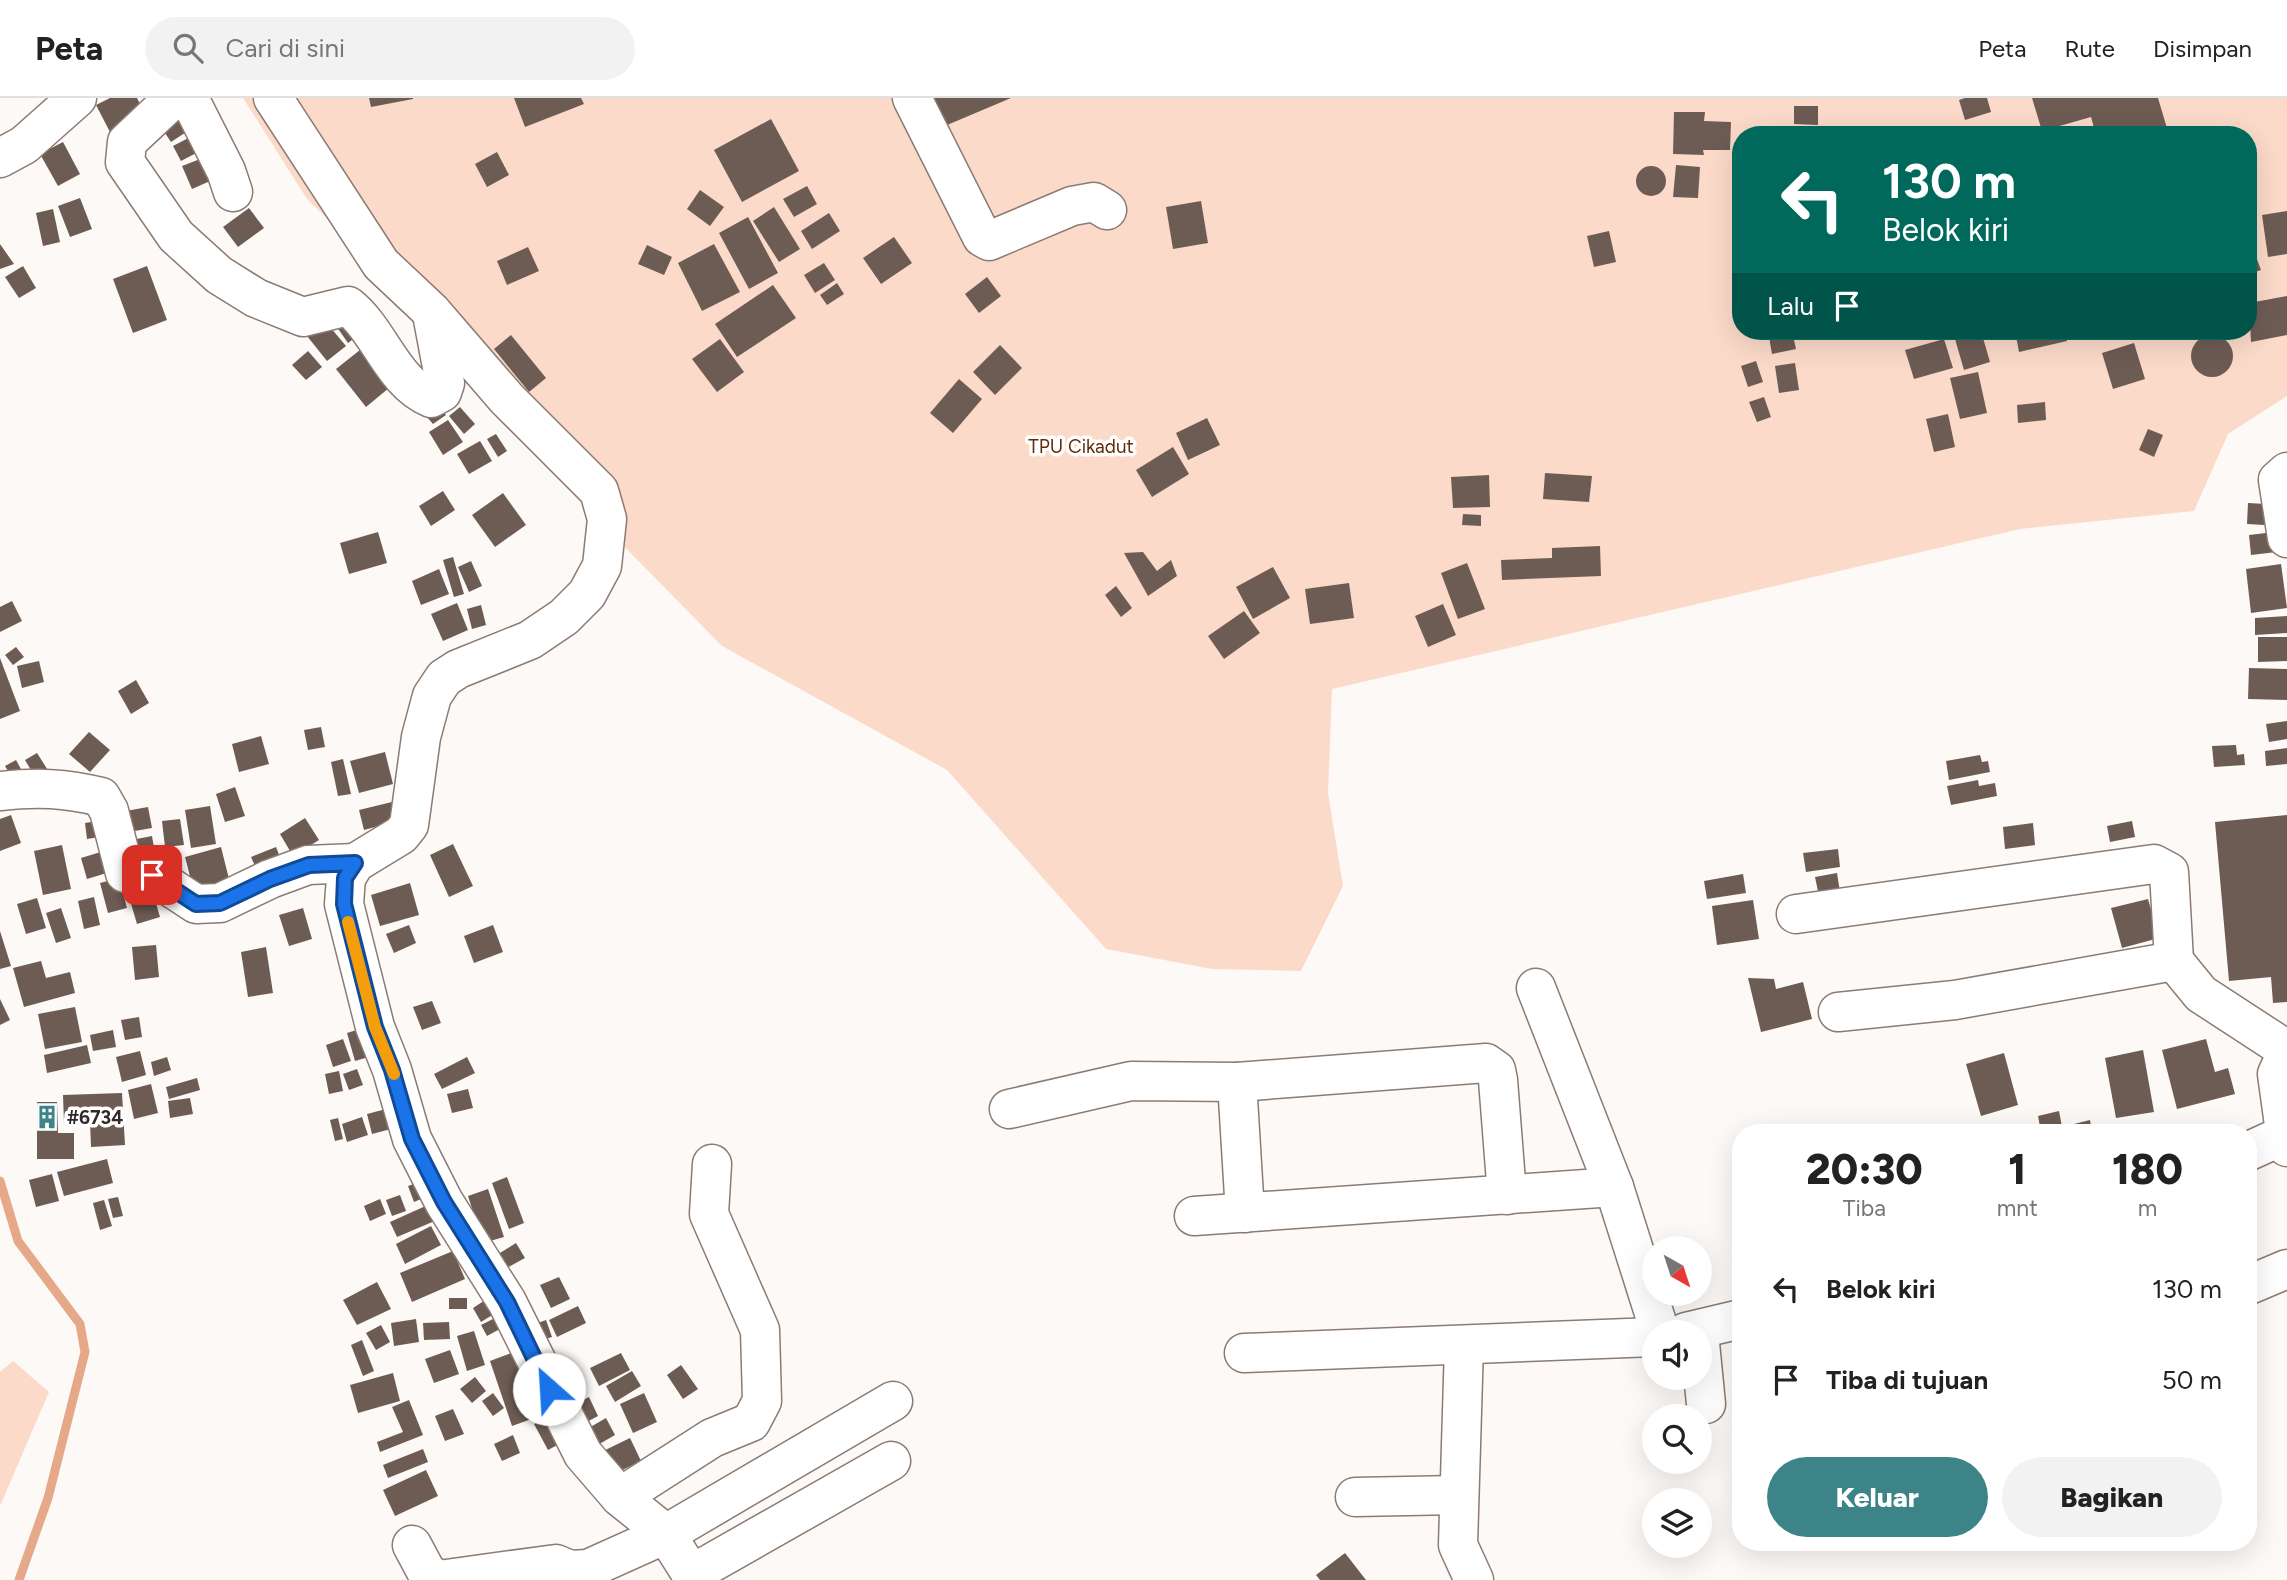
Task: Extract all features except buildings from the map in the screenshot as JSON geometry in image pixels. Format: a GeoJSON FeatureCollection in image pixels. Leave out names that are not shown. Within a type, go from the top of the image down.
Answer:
{"type":"FeatureCollection","features":[{"type":"Feature","properties":{"kind":"street"},"geometry":{"type":"LineString","coordinates":[[0,158],[24,145],[76,98]]}},
{"type":"Feature","properties":{"kind":"street"},"geometry":{"type":"LineString","coordinates":[[174,98],[127,142],[125,162],[176,236],[219,275],[256,298],[303,317],[348,306],[362,319],[411,387],[431,398],[442,392],[445,383],[431,311]]}},
{"type":"Feature","properties":{"kind":"street"},"geometry":{"type":"LineString","coordinates":[[189,98],[226,171],[233,192]]}},
{"type":"Feature","properties":{"kind":"street"},"geometry":{"type":"LineString","coordinates":[[273,98],[381,264],[431,311],[507,399],[599,491],[607,519],[601,566],[587,594],[564,617],[530,640],[458,669],[443,678],[432,696],[421,737],[409,825],[401,835],[355,863],[345,878],[344,904],[375,1027],[392,1070],[412,1139],[444,1202],[507,1302],[583,1454],[621,1497],[666,1534],[693,1577],[891,1461]]}},
{"type":"Feature","properties":{"kind":"street"},"geometry":{"type":"LineString","coordinates":[[912,98],[982,237],[989,241],[1072,206],[1094,202],[1107,210]]}},
{"type":"Feature","properties":{"kind":"street"},"geometry":{"type":"LineString","coordinates":[[2287,472],[2278,480],[2287,538]]}},
{"type":"Feature","properties":{"kind":"street"},"geometry":{"type":"LineString","coordinates":[[0,791],[38,786],[66,788],[101,797],[109,811],[125,873],[152,875],[196,904],[220,903],[270,879],[309,865],[355,863]]}},
{"type":"Feature","properties":{"kind":"street"},"geometry":{"type":"LineString","coordinates":[[1796,914],[2154,864],[2169,872],[2174,961],[2201,994],[2287,1051],[2277,1074],[2286,1142],[2257,1149]]}},
{"type":"Feature","properties":{"kind":"street"},"geometry":{"type":"LineString","coordinates":[[1838,1012],[1955,1000],[2174,961]]}},
{"type":"Feature","properties":{"kind":"street"},"geometry":{"type":"LineString","coordinates":[[1536,988],[1615,1187],[1656,1320]]}},
{"type":"Feature","properties":{"kind":"street"},"geometry":{"type":"LineString","coordinates":[[1009,1109],[1131,1081],[1237,1082],[1486,1063],[1496,1070],[1498,1080],[1507,1195]]}},
{"type":"Feature","properties":{"kind":"street"},"geometry":{"type":"LineString","coordinates":[[1237,1082],[1245,1213]]}},
{"type":"Feature","properties":{"kind":"street"},"geometry":{"type":"LineString","coordinates":[[621,1497],[712,1438],[751,1422],[762,1401],[760,1330],[709,1214],[712,1164]]}},
{"type":"Feature","properties":{"kind":"street"},"geometry":{"type":"LineString","coordinates":[[1195,1216],[1615,1187]]}},
{"type":"Feature","properties":{"kind":"street"},"geometry":{"type":"LineString","coordinates":[[2257,1282],[2287,1269]]}},
{"type":"Feature","properties":{"kind":"street"},"geometry":{"type":"LineString","coordinates":[[1712,1327],[1732,1321]]}},
{"type":"Feature","properties":{"kind":"street"},"geometry":{"type":"LineString","coordinates":[[1244,1353],[1642,1338]]}},
{"type":"Feature","properties":{"kind":"street"},"geometry":{"type":"LineString","coordinates":[[1464,1345],[1458,1545],[1474,1580]]}},
{"type":"Feature","properties":{"kind":"street"},"geometry":{"type":"LineString","coordinates":[[1704,1390],[1706,1404]]}},
{"type":"Feature","properties":{"kind":"street"},"geometry":{"type":"LineString","coordinates":[[412,1545],[427,1573],[439,1580],[556,1564],[570,1570],[588,1569],[666,1534],[893,1401]]}},
{"type":"Feature","properties":{"kind":"street"},"geometry":{"type":"LineString","coordinates":[[1356,1497],[1458,1495]]}},
{"type":"Feature","properties":{"kind":"green space","name":"TPU Cikadut"},"geometry":{"type":"Polygon","coordinates":[[[243,98],[2287,98],[2287,396],[2228,434],[2194,511],[2020,529],[1332,689],[1328,793],[1343,886],[1301,971],[1212,969],[1106,949],[947,770],[722,646],[554,475],[431,318],[307,199],[243,98]]]}},
{"type":"Feature","properties":{"kind":"green space"},"geometry":{"type":"Polygon","coordinates":[[[13,1361],[49,1392],[0,1506],[0,1372],[13,1361]]]}},
{"type":"Feature","properties":{"kind":"waterway"},"geometry":{"type":"LineString","coordinates":[[0,1181],[18,1241],[80,1324],[85,1352],[48,1498],[19,1580]]}},
{"type":"Feature","properties":{"kind":"slow traffic"},"geometry":{"type":"LineString","coordinates":[[348,922],[375,1027],[394,1074]]}},
{"type":"Feature","properties":{"kind":"place","name":"#6734"},"geometry":{"type":"Point","coordinates":[47,1117]}},
{"type":"Feature","properties":{"kind":"route"},"geometry":{"type":"LineString","coordinates":[[152,875],[196,904],[220,903],[270,879],[309,865],[326,862],[355,863],[345,878],[344,904],[375,1027],[392,1070],[412,1139],[444,1202],[507,1302],[549,1389]]}}]}
